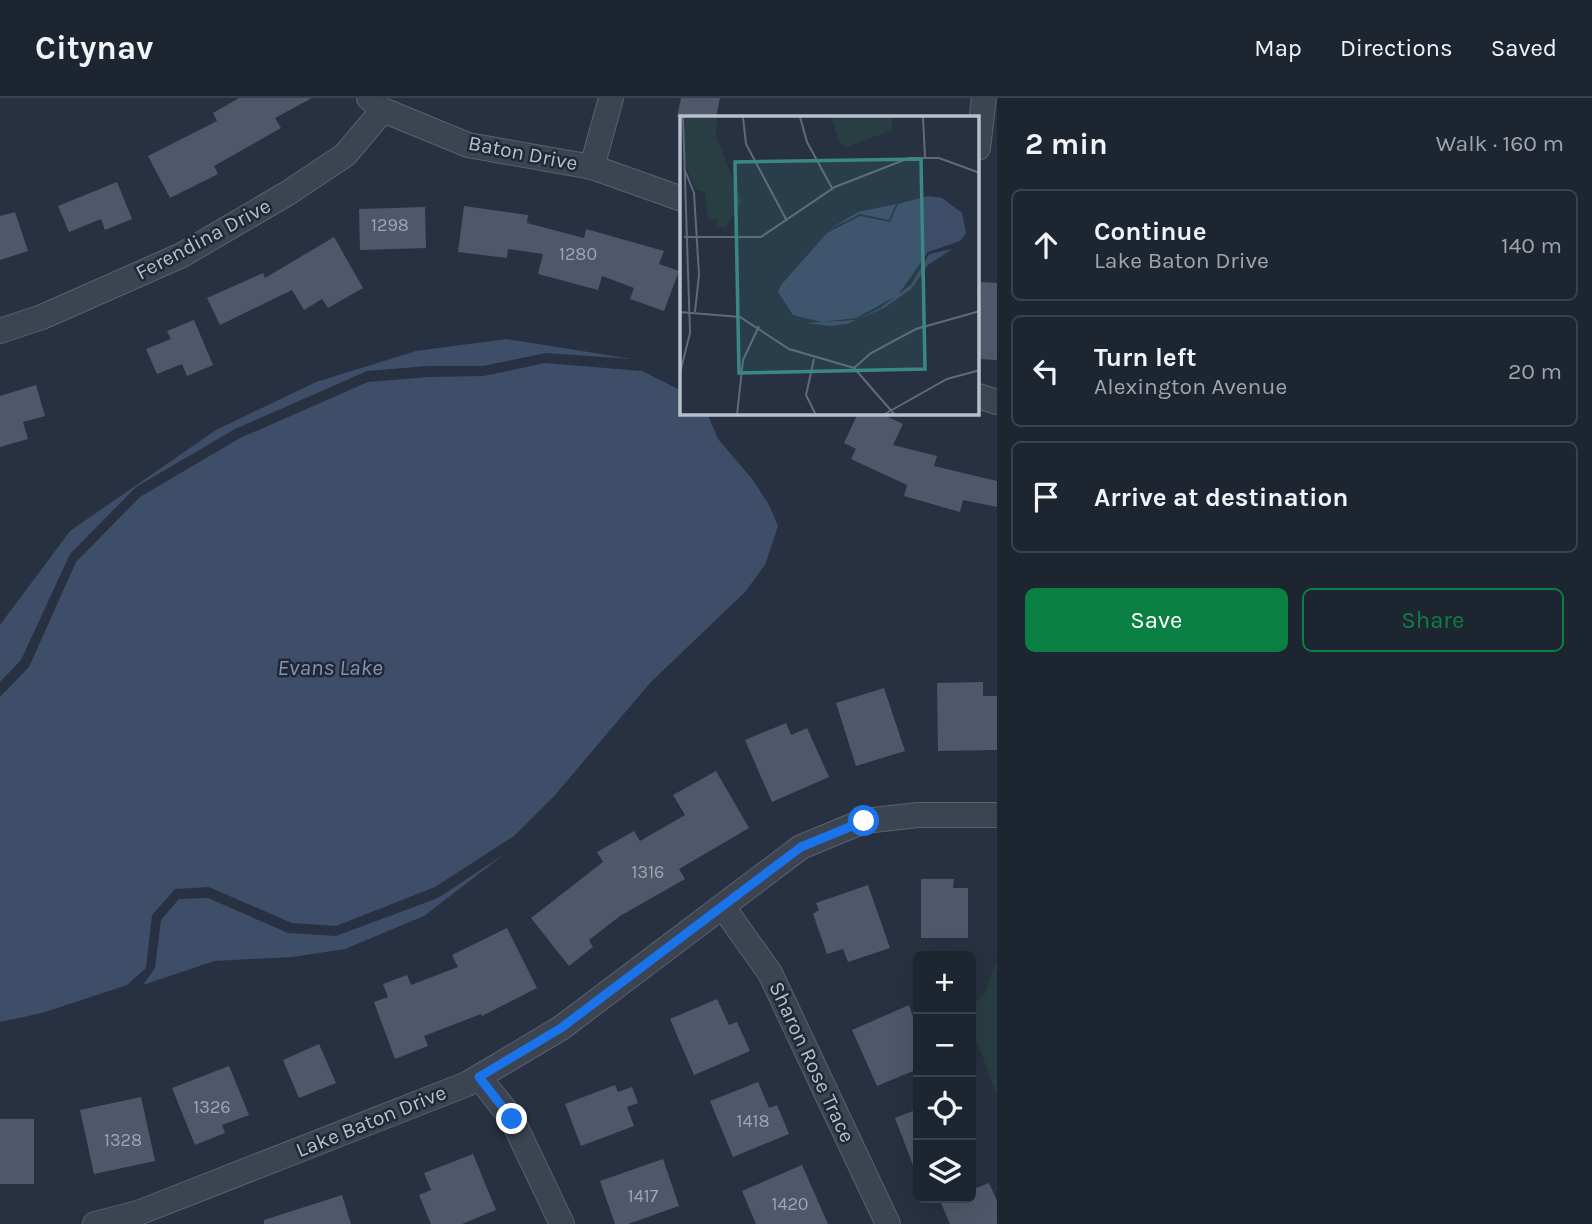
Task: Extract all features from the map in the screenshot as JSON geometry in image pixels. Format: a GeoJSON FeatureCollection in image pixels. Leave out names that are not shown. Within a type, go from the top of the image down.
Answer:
{"type":"FeatureCollection","features":[{"type":"Feature","properties":{"kind":"street"},"geometry":{"type":"LineString","coordinates":[[592,167],[611,98]]}},
{"type":"Feature","properties":{"kind":"street"},"geometry":{"type":"LineString","coordinates":[[979,140],[984,98]]}},
{"type":"Feature","properties":{"kind":"street","name":"Baton Drive"},"geometry":{"type":"LineString","coordinates":[[376,104],[468,145],[592,167],[680,198]]}},
{"type":"Feature","properties":{"kind":"street","name":"Ferendina Drive"},"geometry":{"type":"LineString","coordinates":[[0,331],[42,317],[182,255],[288,193],[345,155],[376,104]]}},
{"type":"Feature","properties":{"kind":"street"},"geometry":{"type":"LineString","coordinates":[[979,396],[997,402]]}},
{"type":"Feature","properties":{"kind":"street","name":"Lake Baton Drive"},"geometry":{"type":"LineString","coordinates":[[95,1224],[151,1208],[467,1084],[561,1028],[801,847],[864,821],[918,816],[997,815]]}},
{"type":"Feature","properties":{"kind":"street","name":"Sharon Rose Trace"},"geometry":{"type":"LineString","coordinates":[[723,906],[770,973],[888,1224]]}},
{"type":"Feature","properties":{"kind":"street"},"geometry":{"type":"LineString","coordinates":[[479,1077],[512,1119],[562,1224]]}},
{"type":"Feature","properties":{"kind":"green space"},"geometry":{"type":"Polygon","coordinates":[[[997,959],[997,1096],[976,1039],[976,1002],[985,993],[997,959]]]}},
{"type":"Feature","properties":{"kind":"water"},"geometry":{"type":"Polygon","coordinates":[[[507,339],[632,359],[546,353],[483,366],[428,366],[367,371],[235,429],[136,487],[70,554],[21,660],[0,682],[0,625],[70,531],[216,430],[316,382],[416,351],[507,339]]]}},
{"type":"Feature","properties":{"kind":"water","name":"Evans Lake"},"geometry":{"type":"Polygon","coordinates":[[[545,363],[642,371],[680,390],[680,415],[708,415],[718,439],[753,480],[769,505],[778,526],[765,565],[745,592],[650,683],[555,795],[514,836],[435,887],[336,926],[292,923],[209,887],[175,889],[152,915],[146,968],[127,985],[42,1013],[0,1022],[0,697],[29,667],[76,562],[140,497],[240,438],[368,382],[484,376],[545,363]]]}},
{"type":"Feature","properties":{"kind":"water"},"geometry":{"type":"Polygon","coordinates":[[[506,853],[424,916],[345,949],[292,957],[214,961],[143,985],[155,968],[161,920],[179,899],[208,898],[288,933],[336,936],[438,898],[506,853]]]}},
{"type":"Feature","properties":{"kind":"building"},"geometry":{"type":"Polygon","coordinates":[[[239,98],[312,98],[275,118],[281,128],[214,166],[218,174],[170,198],[148,156],[217,121],[213,113],[239,98]]]}},
{"type":"Feature","properties":{"kind":"building"},"geometry":{"type":"Polygon","coordinates":[[[681,98],[720,98],[716,116],[677,117],[681,98]]]}},
{"type":"Feature","properties":{"kind":"building"},"geometry":{"type":"Polygon","coordinates":[[[117,182],[132,219],[105,230],[101,219],[69,232],[58,206],[117,182]]]}},
{"type":"Feature","properties":{"kind":"building"},"geometry":{"type":"Polygon","coordinates":[[[464,206],[528,215],[527,223],[584,238],[586,229],[664,251],[659,264],[679,271],[664,311],[630,299],[634,288],[602,276],[598,290],[538,274],[543,254],[508,249],[507,258],[458,252],[464,206]]]}},
{"type":"Feature","properties":{"kind":"building"},"geometry":{"type":"Polygon","coordinates":[[[425,207],[426,248],[360,250],[359,209],[425,207]]]}},
{"type":"Feature","properties":{"kind":"building"},"geometry":{"type":"Polygon","coordinates":[[[15,212],[28,251],[0,260],[0,216],[15,212]]]}},
{"type":"Feature","properties":{"kind":"building"},"geometry":{"type":"Polygon","coordinates":[[[334,237],[363,288],[328,308],[322,299],[304,310],[292,290],[220,325],[207,298],[263,273],[265,278],[334,237]]]}},
{"type":"Feature","properties":{"kind":"building"},"geometry":{"type":"Polygon","coordinates":[[[981,282],[997,283],[997,360],[979,359],[981,282]]]}},
{"type":"Feature","properties":{"kind":"building"},"geometry":{"type":"Polygon","coordinates":[[[194,320],[213,365],[187,376],[182,364],[157,374],[146,349],[171,339],[167,331],[194,320]]]}},
{"type":"Feature","properties":{"kind":"building"},"geometry":{"type":"Polygon","coordinates":[[[36,385],[45,416],[23,422],[28,439],[0,447],[0,396],[36,385]]]}},
{"type":"Feature","properties":{"kind":"building"},"geometry":{"type":"Polygon","coordinates":[[[857,415],[884,415],[903,424],[893,445],[937,456],[934,466],[997,481],[997,507],[963,500],[960,512],[904,496],[907,485],[851,459],[856,449],[844,443],[857,415]]]}},
{"type":"Feature","properties":{"kind":"building"},"geometry":{"type":"Polygon","coordinates":[[[983,682],[983,696],[997,696],[997,750],[938,751],[937,683],[983,682]]]}},
{"type":"Feature","properties":{"kind":"building"},"geometry":{"type":"Polygon","coordinates":[[[884,688],[905,751],[856,766],[836,703],[884,688]]]}},
{"type":"Feature","properties":{"kind":"building"},"geometry":{"type":"Polygon","coordinates":[[[786,723],[791,735],[807,728],[829,777],[772,802],[745,740],[786,723]]]}},
{"type":"Feature","properties":{"kind":"building"},"geometry":{"type":"Polygon","coordinates":[[[716,771],[749,828],[679,869],[685,879],[620,916],[589,940],[593,947],[569,966],[531,918],[603,862],[597,852],[634,831],[640,841],[685,815],[673,795],[716,771]]]}},
{"type":"Feature","properties":{"kind":"building"},"geometry":{"type":"Polygon","coordinates":[[[921,879],[954,879],[953,888],[968,888],[968,938],[921,938],[921,879]]]}},
{"type":"Feature","properties":{"kind":"building"},"geometry":{"type":"Polygon","coordinates":[[[868,885],[890,948],[848,962],[843,949],[827,954],[813,914],[819,910],[816,903],[868,885]]]}},
{"type":"Feature","properties":{"kind":"building"},"geometry":{"type":"Polygon","coordinates":[[[507,928],[537,988],[482,1016],[481,1014],[424,1036],[428,1046],[395,1059],[374,1002],[388,997],[383,984],[407,975],[411,985],[458,967],[452,955],[507,928]]]}},
{"type":"Feature","properties":{"kind":"building"},"geometry":{"type":"Polygon","coordinates":[[[717,999],[729,1025],[737,1022],[750,1051],[694,1075],[670,1019],[717,999]]]}},
{"type":"Feature","properties":{"kind":"building"},"geometry":{"type":"Polygon","coordinates":[[[909,1005],[913,1017],[913,1071],[877,1086],[852,1030],[909,1005]]]}},
{"type":"Feature","properties":{"kind":"building"},"geometry":{"type":"Polygon","coordinates":[[[319,1044],[336,1083],[299,1098],[283,1060],[319,1044]]]}},
{"type":"Feature","properties":{"kind":"building"},"geometry":{"type":"Polygon","coordinates":[[[229,1066],[249,1115],[222,1125],[225,1133],[195,1145],[172,1088],[229,1066]]]}},
{"type":"Feature","properties":{"kind":"building"},"geometry":{"type":"Polygon","coordinates":[[[758,1082],[769,1108],[777,1105],[789,1134],[733,1157],[710,1101],[758,1082]]]}},
{"type":"Feature","properties":{"kind":"building"},"geometry":{"type":"Polygon","coordinates":[[[615,1085],[618,1092],[632,1087],[638,1103],[627,1107],[634,1126],[581,1146],[565,1104],[615,1085]]]}},
{"type":"Feature","properties":{"kind":"building"},"geometry":{"type":"Polygon","coordinates":[[[141,1097],[155,1161],[94,1174],[80,1110],[141,1097]]]}},
{"type":"Feature","properties":{"kind":"building"},"geometry":{"type":"Polygon","coordinates":[[[913,1111],[913,1165],[895,1118],[913,1111]]]}},
{"type":"Feature","properties":{"kind":"building"},"geometry":{"type":"Polygon","coordinates":[[[0,1119],[34,1119],[34,1184],[0,1184],[0,1119]]]}},
{"type":"Feature","properties":{"kind":"building"},"geometry":{"type":"Polygon","coordinates":[[[473,1154],[496,1210],[462,1224],[431,1224],[419,1195],[431,1190],[424,1173],[473,1154]]]}},
{"type":"Feature","properties":{"kind":"building"},"geometry":{"type":"Polygon","coordinates":[[[663,1159],[679,1206],[628,1224],[615,1224],[600,1181],[663,1159]]]}},
{"type":"Feature","properties":{"kind":"building"},"geometry":{"type":"Polygon","coordinates":[[[802,1165],[828,1224],[756,1224],[742,1191],[802,1165]]]}},
{"type":"Feature","properties":{"kind":"building"},"geometry":{"type":"Polygon","coordinates":[[[989,1183],[997,1201],[997,1224],[950,1224],[941,1203],[976,1203],[976,1188],[989,1183]]]}},
{"type":"Feature","properties":{"kind":"building"},"geometry":{"type":"Polygon","coordinates":[[[342,1195],[351,1224],[264,1224],[264,1220],[342,1195]]]}},
{"type":"Feature","properties":{"kind":"route"},"geometry":{"type":"LineString","coordinates":[[512,1119],[479,1077],[561,1028],[801,847],[864,821]]}}]}
